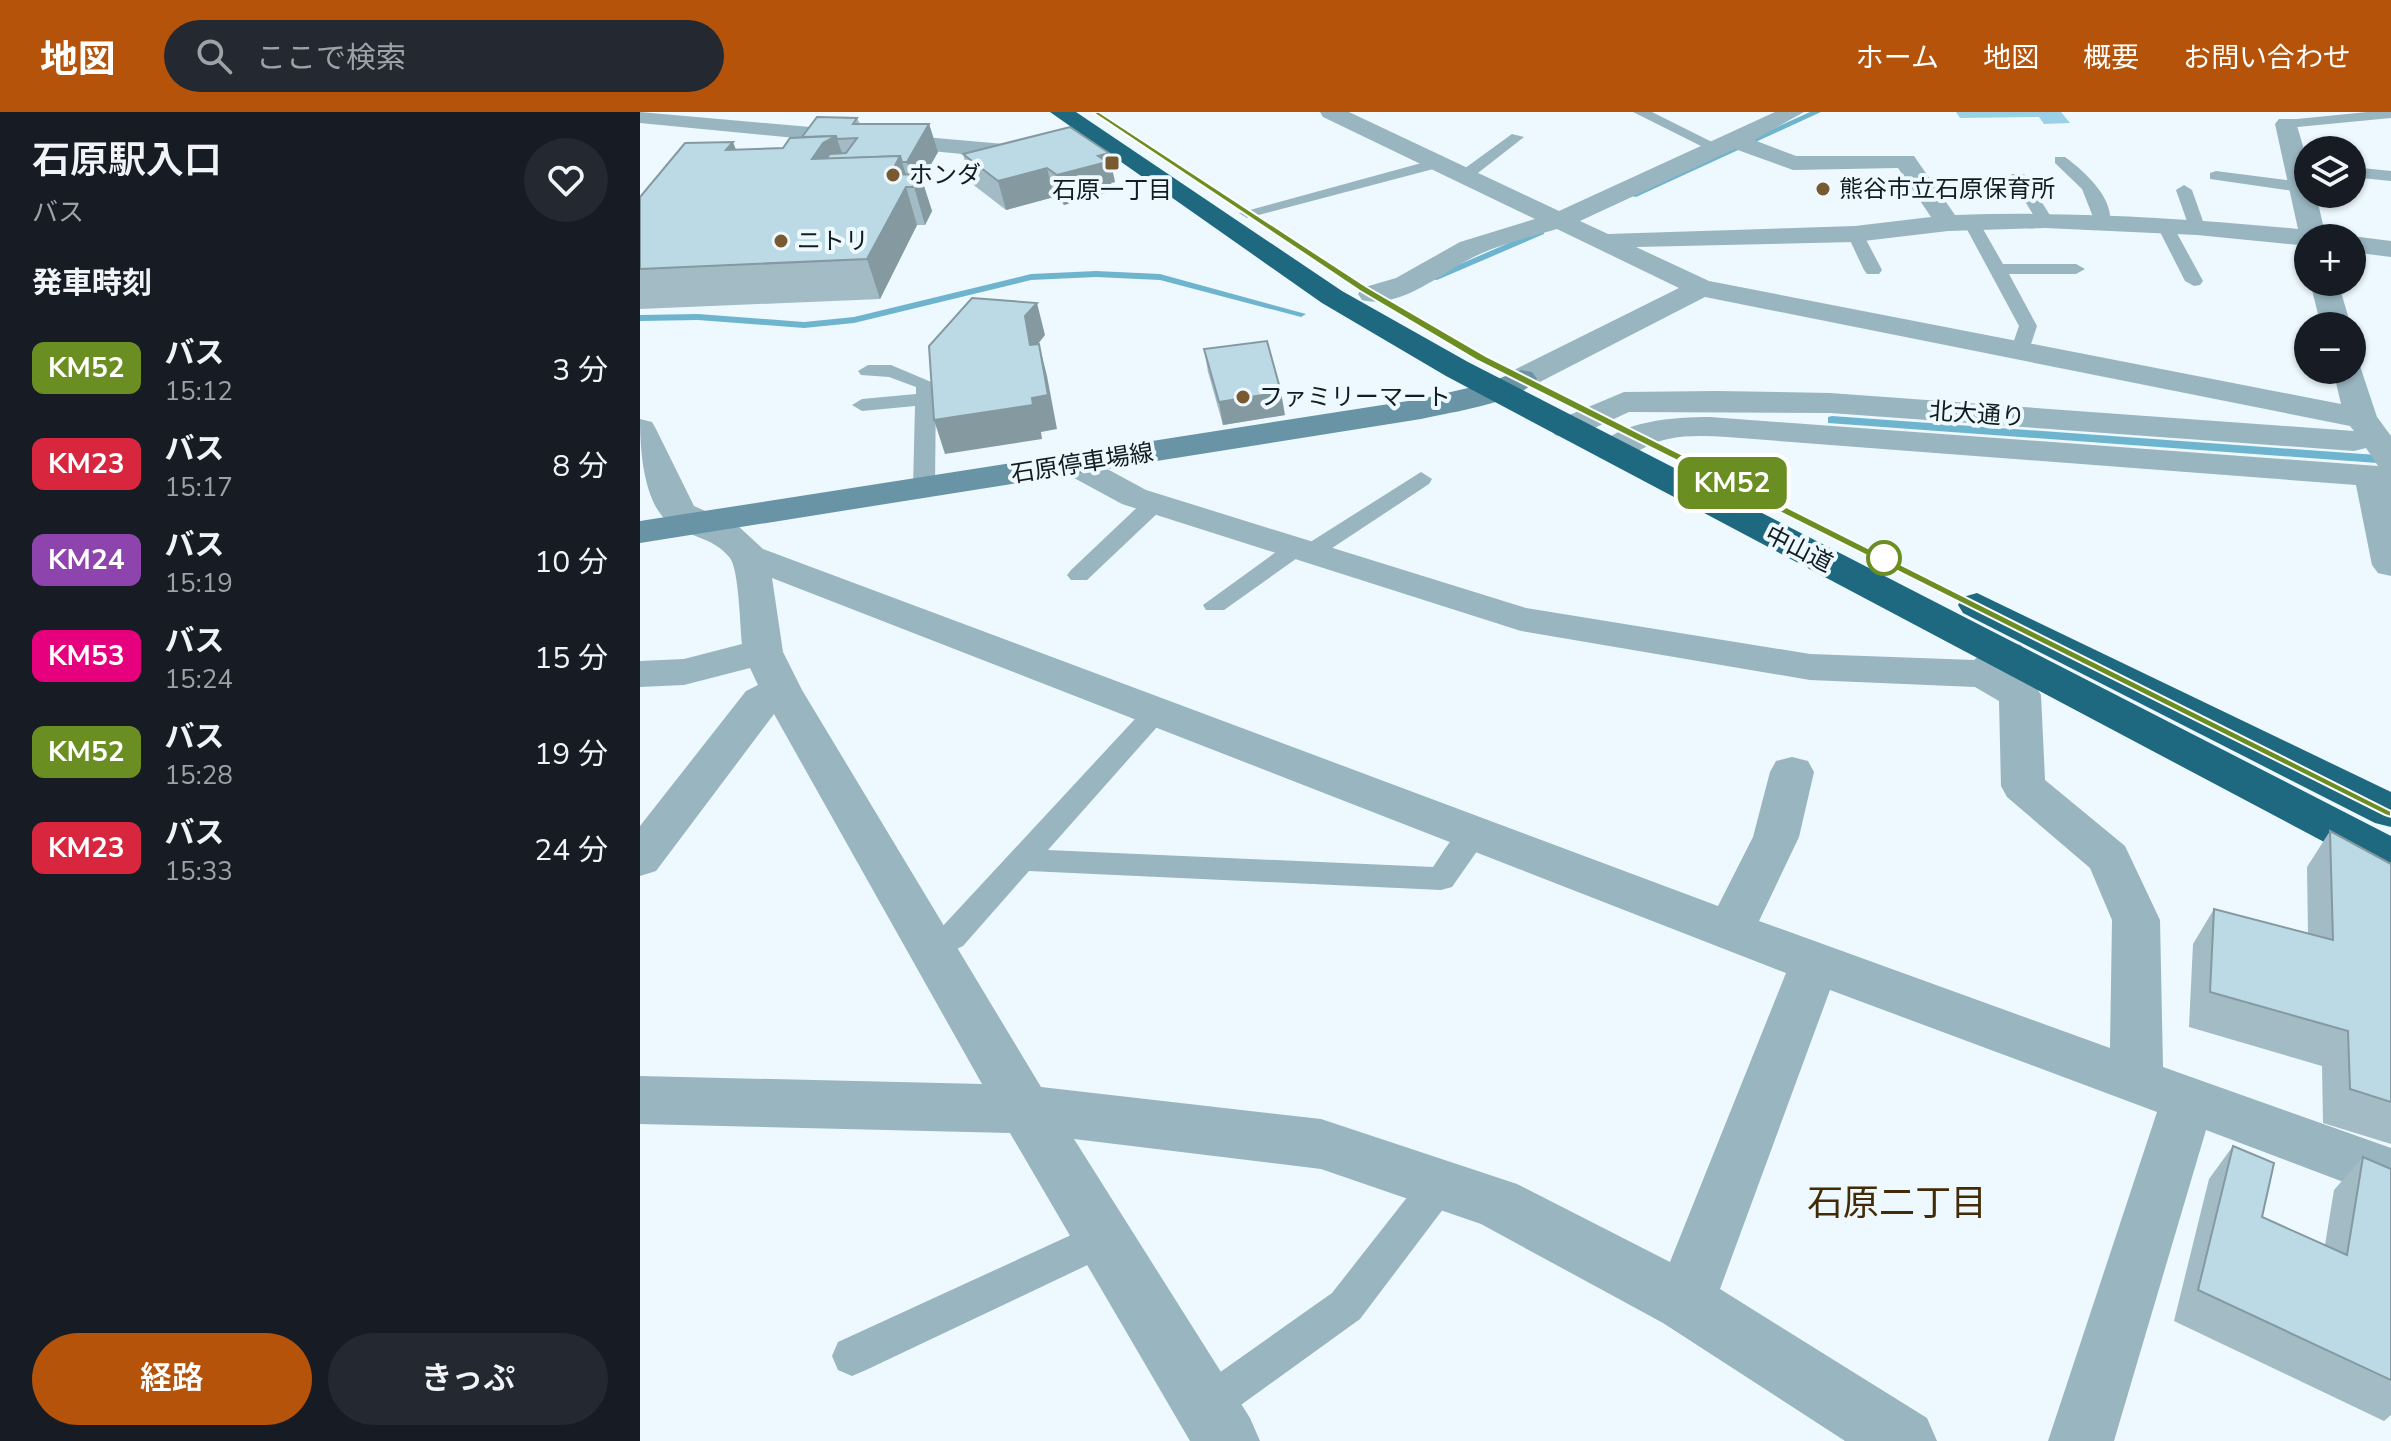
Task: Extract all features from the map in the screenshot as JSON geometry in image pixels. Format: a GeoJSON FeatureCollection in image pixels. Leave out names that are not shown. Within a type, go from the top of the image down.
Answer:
{"type":"FeatureCollection","features":[{"type":"Feature","properties":{"kind":"highway","name":"中山道"},"geometry":{"type":"LineString","coordinates":[[1061,112],[1332,297],[1625,444],[2391,811]]}},
{"type":"Feature","properties":{"kind":"highway","name":"中山道"},"geometry":{"type":"LineString","coordinates":[[1096,112],[1508,385]]}},
{"type":"Feature","properties":{"kind":"highway","name":"中山道"},"geometry":{"type":"LineString","coordinates":[[1625,444],[1995,664],[2391,857]]}},
{"type":"Feature","properties":{"kind":"main road","name":"石原停車場線"},"geometry":{"type":"LineString","coordinates":[[640,532],[1421,409],[1508,385]]}},
{"type":"Feature","properties":{"kind":"street"},"geometry":{"type":"LineString","coordinates":[[745,124],[795,112]]}},
{"type":"Feature","properties":{"kind":"street"},"geometry":{"type":"LineString","coordinates":[[1331,112],[1701,288],[2020,352],[2381,453]]}},
{"type":"Feature","properties":{"kind":"street"},"geometry":{"type":"LineString","coordinates":[[1372,294],[1406,284],[1470,248],[1565,223],[1793,112]]}},
{"type":"Feature","properties":{"kind":"street"},"geometry":{"type":"LineString","coordinates":[[640,116],[1004,151],[1070,148],[1102,141]]}},
{"type":"Feature","properties":{"kind":"street"},"geometry":{"type":"LineString","coordinates":[[2287,124],[2294,147]]}},
{"type":"Feature","properties":{"kind":"street"},"geometry":{"type":"LineString","coordinates":[[1724,144],[1793,163],[1905,161],[1960,223]]}},
{"type":"Feature","properties":{"kind":"street"},"geometry":{"type":"LineString","coordinates":[[1608,243],[1619,239],[1855,234],[1960,223],[2045,220],[2197,227],[2294,236]]}},
{"type":"Feature","properties":{"kind":"street"},"geometry":{"type":"LineString","coordinates":[[2366,246],[2391,249]]}},
{"type":"Feature","properties":{"kind":"street"},"geometry":{"type":"LineString","coordinates":[[1508,385],[1701,288]]}},
{"type":"Feature","properties":{"kind":"street"},"geometry":{"type":"LineString","coordinates":[[2354,384],[2381,453],[2391,565]]}},
{"type":"Feature","properties":{"kind":"street","name":"北大通り"},"geometry":{"type":"LineString","coordinates":[[1580,421],[1624,402],[1830,403],[2381,453]]}},
{"type":"Feature","properties":{"kind":"street","name":"北大通り"},"geometry":{"type":"LineString","coordinates":[[1625,444],[1674,426],[2381,453]]}},
{"type":"Feature","properties":{"kind":"street"},"geometry":{"type":"LineString","coordinates":[[640,429],[679,513],[724,533],[750,557],[1815,963],[2391,1174]]}},
{"type":"Feature","properties":{"kind":"street"},"geometry":{"type":"LineString","coordinates":[[1075,465],[1134,497],[1154,504],[1521,619],[1810,667],[1995,664],[2020,695],[2023,786],[2109,858],[2136,920],[2162,1090],[2081,1441]]}},
{"type":"Feature","properties":{"kind":"street"},"geometry":{"type":"LineString","coordinates":[[750,557],[772,671],[1025,1109],[1216,1423]]}},
{"type":"Feature","properties":{"kind":"street"},"geometry":{"type":"LineString","coordinates":[[643,674],[772,671]]}},
{"type":"Feature","properties":{"kind":"street"},"geometry":{"type":"LineString","coordinates":[[644,847],[761,701],[772,671]]}},
{"type":"Feature","properties":{"kind":"street"},"geometry":{"type":"LineString","coordinates":[[1730,931],[1776,837],[1792,772]]}},
{"type":"Feature","properties":{"kind":"street"},"geometry":{"type":"LineString","coordinates":[[1685,1302],[1815,963]]}},
{"type":"Feature","properties":{"kind":"street"},"geometry":{"type":"LineString","coordinates":[[640,1100],[1025,1109],[1321,1144],[1497,1203],[1685,1302],[1904,1441]]}},
{"type":"Feature","properties":{"kind":"lane"},"geometry":{"type":"LineString","coordinates":[[1640,112],[1724,144]]}},
{"type":"Feature","properties":{"kind":"lane"},"geometry":{"type":"LineString","coordinates":[[2287,124],[2391,114]]}},
{"type":"Feature","properties":{"kind":"lane"},"geometry":{"type":"LineString","coordinates":[[2363,117],[2391,132]]}},
{"type":"Feature","properties":{"kind":"lane"},"geometry":{"type":"LineString","coordinates":[[1463,177],[1517,137]]}},
{"type":"Feature","properties":{"kind":"lane"},"geometry":{"type":"LineString","coordinates":[[2060,160],[2082,176],[2099,200],[2103,223]]}},
{"type":"Feature","properties":{"kind":"lane"},"geometry":{"type":"LineString","coordinates":[[1247,213],[1436,164]]}},
{"type":"Feature","properties":{"kind":"lane"},"geometry":{"type":"LineString","coordinates":[[2216,176],[2294,173]]}},
{"type":"Feature","properties":{"kind":"lane"},"geometry":{"type":"LineString","coordinates":[[2366,173],[2391,176]]}},
{"type":"Feature","properties":{"kind":"lane"},"geometry":{"type":"LineString","coordinates":[[2018,177],[2045,220]]}},
{"type":"Feature","properties":{"kind":"lane"},"geometry":{"type":"LineString","coordinates":[[2184,190],[2197,227]]}},
{"type":"Feature","properties":{"kind":"lane"},"geometry":{"type":"LineString","coordinates":[[1960,223],[1997,269],[2028,326],[2020,352]]}},
{"type":"Feature","properties":{"kind":"lane"},"geometry":{"type":"LineString","coordinates":[[2165,226],[2194,281]]}},
{"type":"Feature","properties":{"kind":"lane"},"geometry":{"type":"LineString","coordinates":[[1855,234],[1873,270]]}},
{"type":"Feature","properties":{"kind":"lane"},"geometry":{"type":"LineString","coordinates":[[1997,269],[2076,269]]}},
{"type":"Feature","properties":{"kind":"lane"},"geometry":{"type":"LineString","coordinates":[[868,371],[891,371],[926,384],[924,488]]}},
{"type":"Feature","properties":{"kind":"lane"},"geometry":{"type":"LineString","coordinates":[[862,405],[926,399]]}},
{"type":"Feature","properties":{"kind":"lane"},"geometry":{"type":"LineString","coordinates":[[1215,605],[1421,479]]}},
{"type":"Feature","properties":{"kind":"lane"},"geometry":{"type":"LineString","coordinates":[[1079,575],[1154,504]]}},
{"type":"Feature","properties":{"kind":"lane"},"geometry":{"type":"LineString","coordinates":[[931,948],[952,937],[1156,712]]}},
{"type":"Feature","properties":{"kind":"lane"},"geometry":{"type":"LineString","coordinates":[[1024,860],[1441,879],[1474,834]]}},
{"type":"Feature","properties":{"kind":"lane"},"geometry":{"type":"LineString","coordinates":[[1216,1423],[1346,1306],[1440,1184]]}},
{"type":"Feature","properties":{"kind":"lane"},"geometry":{"type":"LineString","coordinates":[[852,1356],[1104,1238]]}},
{"type":"Feature","properties":{"kind":"shaded area"},"geometry":{"type":"Polygon","coordinates":[[[1956,112],[2061,112],[2070,123],[2044,124],[2039,117],[1960,118],[1956,112]]]}},
{"type":"Feature","properties":{"kind":"building"},"geometry":{"type":"Polygon","coordinates":[[[817,117],[857,118],[853,124],[929,124],[907,162],[902,162],[900,156],[826,159],[830,154],[846,153],[857,138],[802,137],[817,117]]]}},
{"type":"Feature","properties":{"kind":"building"},"geometry":{"type":"Polygon","coordinates":[[[1070,127],[1109,153],[1098,156],[1107,162],[1057,175],[1047,168],[998,181],[963,154],[1070,127]]]}},
{"type":"Feature","properties":{"kind":"building"},"geometry":{"type":"Polygon","coordinates":[[[836,136],[823,143],[812,159],[900,156],[890,175],[920,174],[913,187],[906,187],[867,259],[640,269],[640,197],[685,143],[733,142],[726,150],[783,148],[790,138],[836,136]]]}},
{"type":"Feature","properties":{"kind":"building"},"geometry":{"type":"Polygon","coordinates":[[[972,298],[1037,303],[1025,316],[1030,345],[1039,344],[1048,395],[1032,398],[1033,405],[934,420],[929,346],[972,298]]]}},
{"type":"Feature","properties":{"kind":"building"},"geometry":{"type":"Polygon","coordinates":[[[1267,341],[1281,392],[1219,402],[1204,349],[1267,341]]]}},
{"type":"Feature","properties":{"kind":"building"},"geometry":{"type":"Polygon","coordinates":[[[2330,831],[2391,864],[2391,1102],[2350,1089],[2348,1031],[2210,992],[2214,909],[2333,940],[2330,831]]]}},
{"type":"Feature","properties":{"kind":"building"},"geometry":{"type":"Polygon","coordinates":[[[2233,1146],[2274,1163],[2262,1217],[2347,1255],[2363,1157],[2391,1169],[2391,1380],[2198,1290],[2233,1146]]]}},
{"type":"Feature","properties":{"kind":"waterway"},"geometry":{"type":"LineString","coordinates":[[1633,195],[1817,112]]}},
{"type":"Feature","properties":{"kind":"waterway"},"geometry":{"type":"LineString","coordinates":[[1433,278],[1541,232]]}},
{"type":"Feature","properties":{"kind":"waterway"},"geometry":{"type":"LineString","coordinates":[[640,318],[698,317],[804,325],[854,320],[1031,277],[1096,274],[1160,277],[1301,314]]}},
{"type":"Feature","properties":{"kind":"waterway"},"geometry":{"type":"LineString","coordinates":[[1832,420],[2391,460]]}},
{"type":"Feature","properties":{"kind":"bus line","name":"KM52"},"geometry":{"type":"LineString","coordinates":[[1096,112],[1363,289],[1482,358],[2391,811]]}},
{"type":"Feature","properties":{"kind":"place","name":"石原一丁目"},"geometry":{"type":"Point","coordinates":[1112,163]}},
{"type":"Feature","properties":{"kind":"place","name":"ホンダ"},"geometry":{"type":"Point","coordinates":[893,175]}},
{"type":"Feature","properties":{"kind":"place","name":"熊谷市立石原保育所"},"geometry":{"type":"Point","coordinates":[1823,189]}},
{"type":"Feature","properties":{"kind":"place","name":"ニトリ"},"geometry":{"type":"Point","coordinates":[781,241]}},
{"type":"Feature","properties":{"kind":"place","name":"ファミリーマート"},"geometry":{"type":"Point","coordinates":[1243,397]}},
{"type":"Feature","properties":{"kind":"district","name":"石原二丁目"},"geometry":{"type":"Point","coordinates":[1897,1203]}}]}
